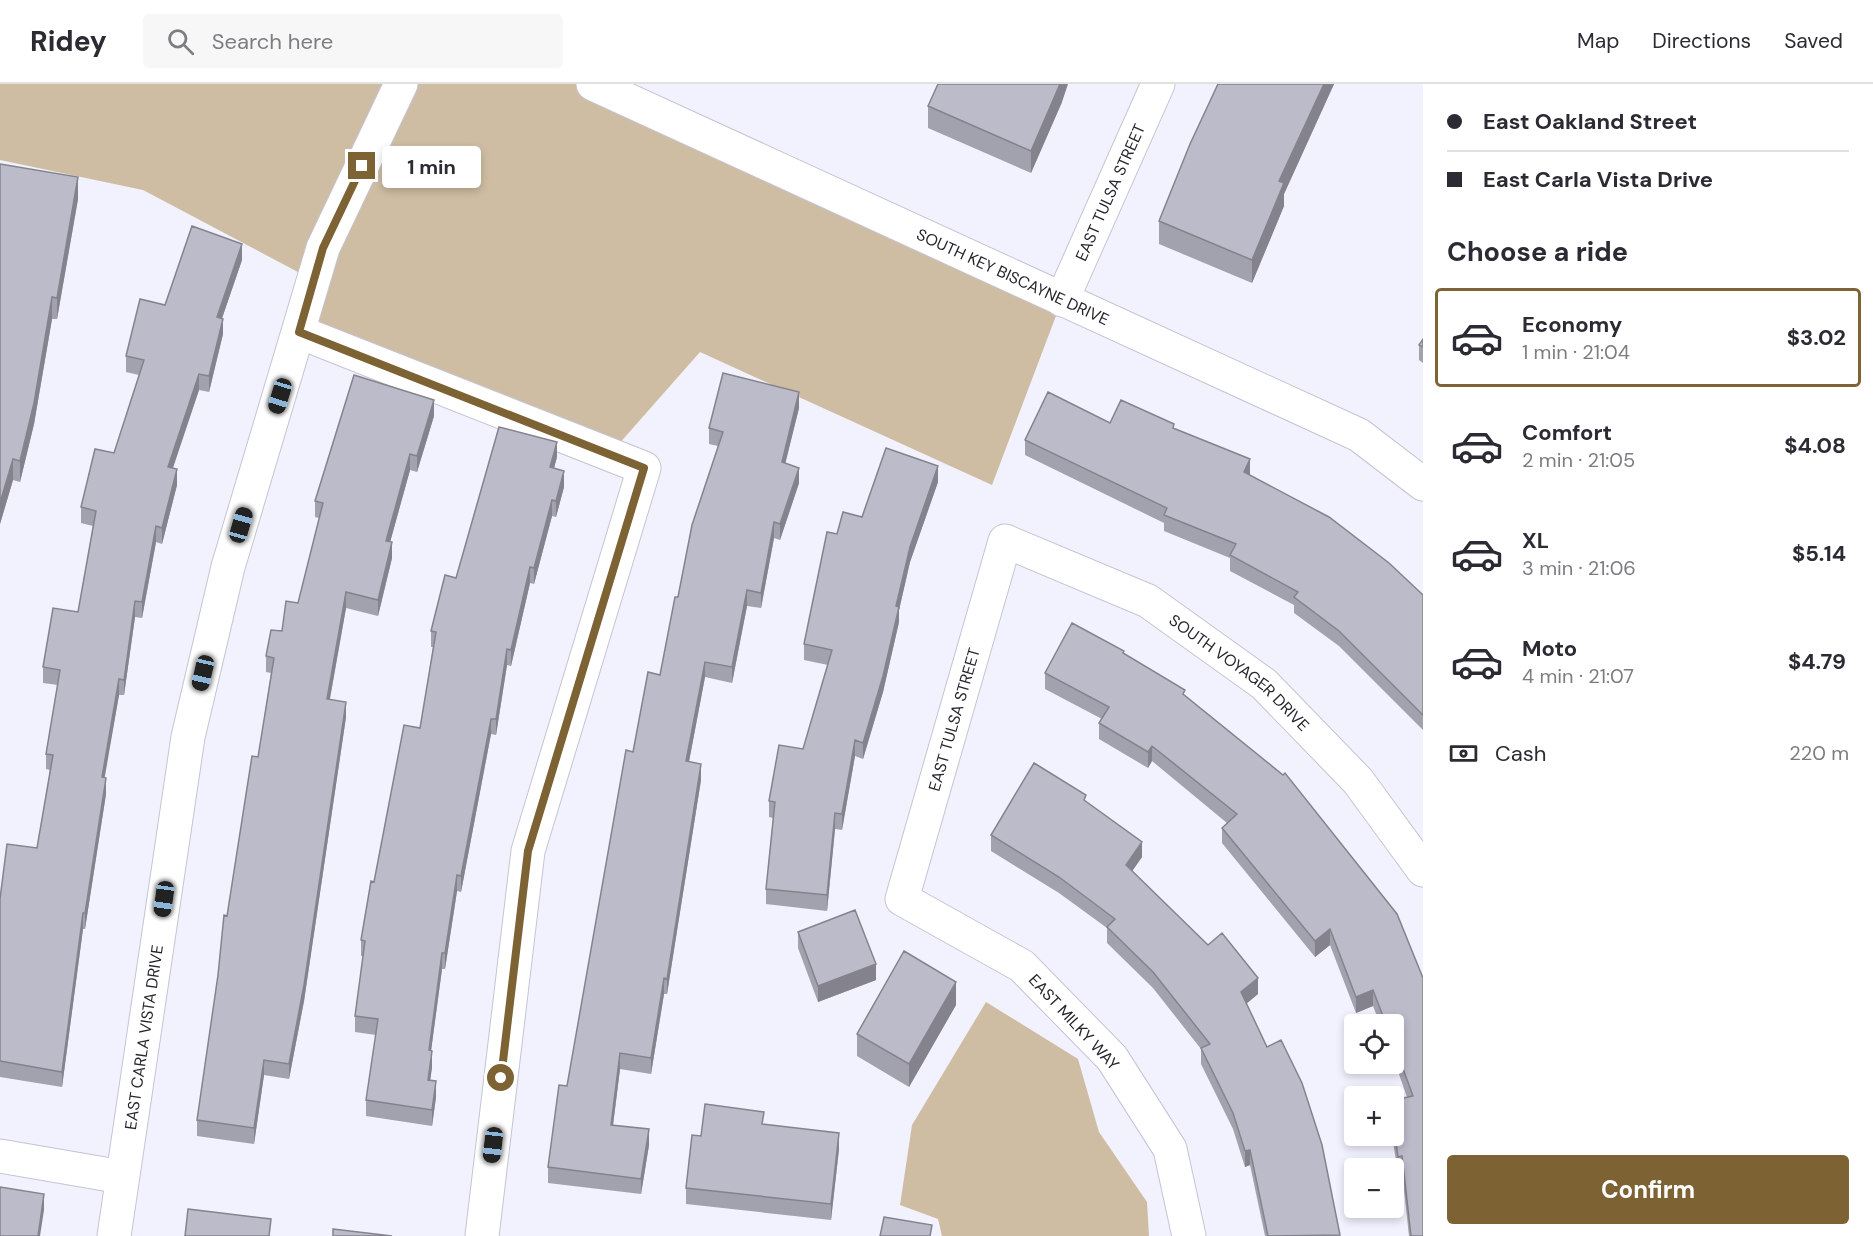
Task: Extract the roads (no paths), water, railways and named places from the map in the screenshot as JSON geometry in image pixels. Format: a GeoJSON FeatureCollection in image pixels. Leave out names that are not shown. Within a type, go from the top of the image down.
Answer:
{"type":"FeatureCollection","features":[{"type":"Feature","properties":{"kind":"street","name":"EAST CARLA VISTA DRIVE"},"geometry":{"type":"LineString","coordinates":[[114,1236],[188,737],[228,567],[323,248],[401,84]]}},
{"type":"Feature","properties":{"kind":"street","name":"SOUTH KEY BISCAYNE DRIVE"},"geometry":{"type":"LineString","coordinates":[[593,84],[1359,435],[1423,484]]}},
{"type":"Feature","properties":{"kind":"street","name":"EAST TULSA STREET"},"geometry":{"type":"LineString","coordinates":[[1062,300],[1158,84]]}},
{"type":"Feature","properties":{"kind":"street"},"geometry":{"type":"LineString","coordinates":[[299,332],[644,468],[528,851],[482,1236]]}},
{"type":"Feature","properties":{"kind":"street","name":"EAST TULSA STREET"},"geometry":{"type":"LineString","coordinates":[[902,899],[1005,541]]}},
{"type":"Feature","properties":{"kind":"street","name":"SOUTH VOYAGER DRIVE"},"geometry":{"type":"LineString","coordinates":[[1005,541],[1148,601],[1264,684],[1358,781],[1423,870]]}},
{"type":"Feature","properties":{"kind":"street","name":"EAST MILKY WAY"},"geometry":{"type":"LineString","coordinates":[[902,899],[1022,966],[1112,1058],[1170,1149],[1189,1236]]}},
{"type":"Feature","properties":{"kind":"street"},"geometry":{"type":"LineString","coordinates":[[0,1156],[122,1177]]}}]}
